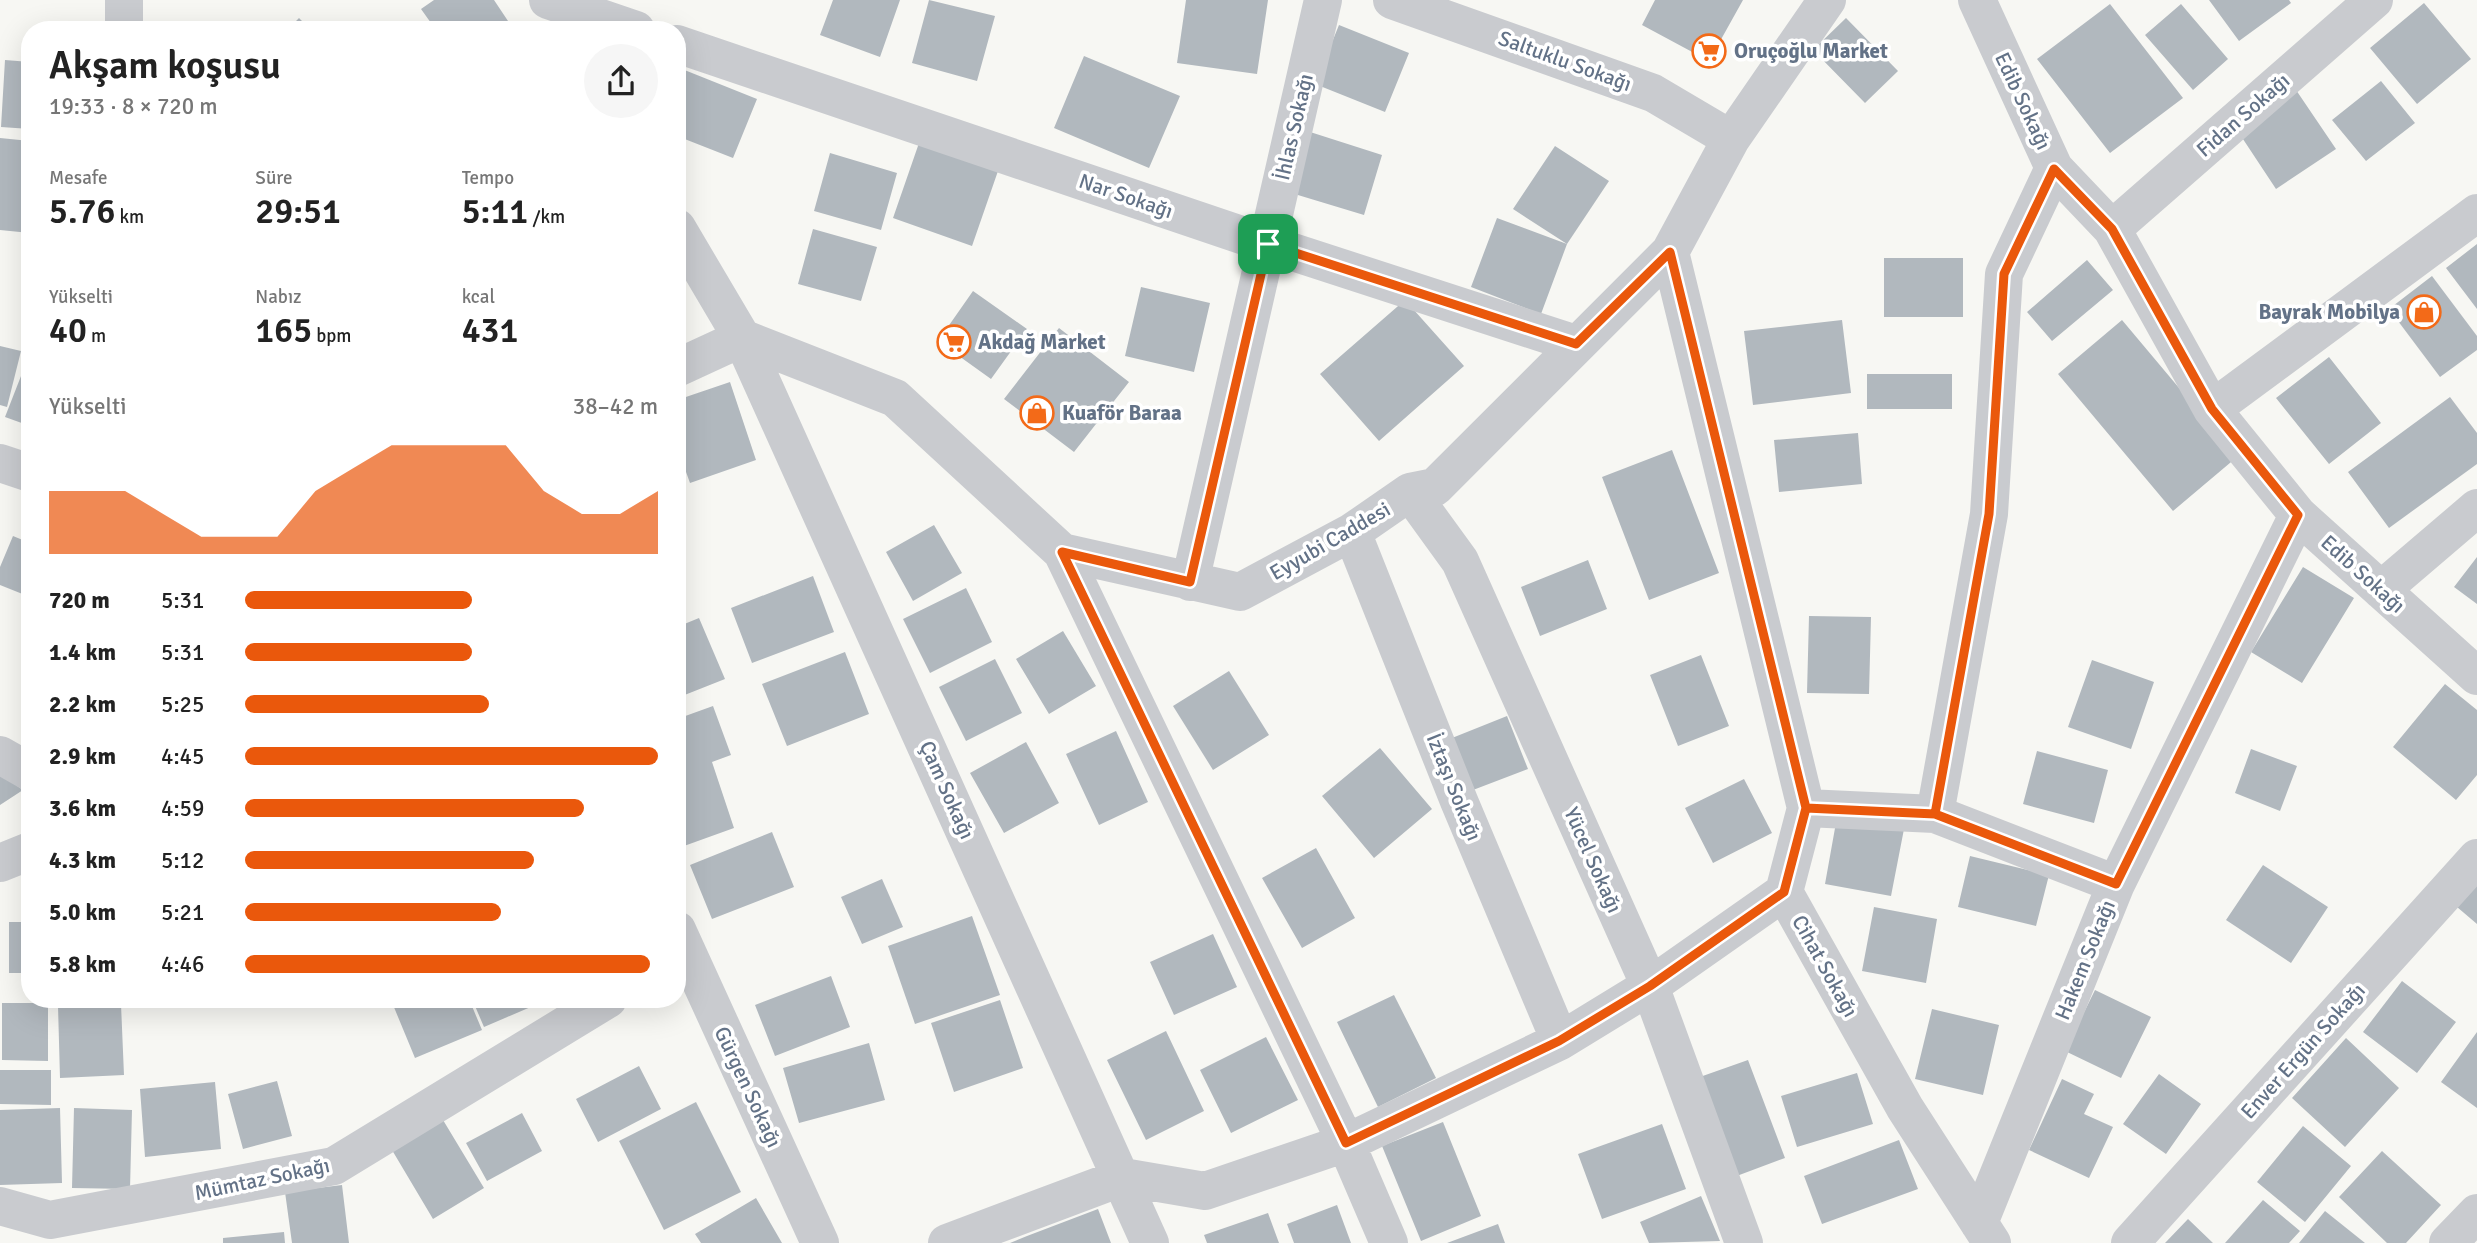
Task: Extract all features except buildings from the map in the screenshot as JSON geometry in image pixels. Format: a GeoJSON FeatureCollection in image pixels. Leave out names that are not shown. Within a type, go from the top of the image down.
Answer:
{"type":"FeatureCollection","features":[{"type":"Feature","properties":{"kind":"street"},"geometry":{"type":"LineString","coordinates":[[124,0],[124,21]]}},
{"type":"Feature","properties":{"kind":"street"},"geometry":{"type":"LineString","coordinates":[[547,0],[558,21]]}},
{"type":"Feature","properties":{"kind":"street"},"geometry":{"type":"LineString","coordinates":[[547,0],[609,21]]}},
{"type":"Feature","properties":{"kind":"street","name":"İhlas Sokağı"},"geometry":{"type":"LineString","coordinates":[[1190,582],[1323,0]]}},
{"type":"Feature","properties":{"kind":"street","name":"Saltuklu Sokağı"},"geometry":{"type":"LineString","coordinates":[[1392,0],[1653,93],[1731,139]]}},
{"type":"Feature","properties":{"kind":"street","name":"Eyyubi Caddesi"},"geometry":{"type":"LineString","coordinates":[[742,338],[895,398],[1062,552],[1240,593],[1352,532],[1410,492],[1435,487],[1670,252],[1731,139],[1827,0]]}},
{"type":"Feature","properties":{"kind":"street","name":"Edib Sokağı"},"geometry":{"type":"LineString","coordinates":[[1977,0],[2054,169],[2112,229],[2212,409],[2298,515],[2477,676]]}},
{"type":"Feature","properties":{"kind":"street","name":"Fidan Sokağı"},"geometry":{"type":"LineString","coordinates":[[2112,229],[2374,0]]}},
{"type":"Feature","properties":{"kind":"street","name":"Nar Sokağı"},"geometry":{"type":"LineString","coordinates":[[686,47],[1268,244],[1576,344]]}},
{"type":"Feature","properties":{"kind":"street"},"geometry":{"type":"LineString","coordinates":[[1935,814],[1989,514],[2004,274],[2054,169]]}},
{"type":"Feature","properties":{"kind":"street"},"geometry":{"type":"LineString","coordinates":[[2212,409],[2477,213]]}},
{"type":"Feature","properties":{"kind":"street","name":"Çam Sokağı"},"geometry":{"type":"LineString","coordinates":[[686,243],[742,338],[1123,1177],[1150,1243]]}},
{"type":"Feature","properties":{"kind":"street","name":"Cihat Sokağı"},"geometry":{"type":"LineString","coordinates":[[1670,252],[1806,808],[1784,892],[1905,1108],[1985,1233]]}},
{"type":"Feature","properties":{"kind":"street"},"geometry":{"type":"LineString","coordinates":[[686,364],[742,338]]}},
{"type":"Feature","properties":{"kind":"street"},"geometry":{"type":"LineString","coordinates":[[0,463],[21,470]]}},
{"type":"Feature","properties":{"kind":"street","name":"Yücel Sokağı"},"geometry":{"type":"LineString","coordinates":[[1410,492],[1460,561],[1650,986],[1744,1243]]}},
{"type":"Feature","properties":{"kind":"street"},"geometry":{"type":"LineString","coordinates":[[2381,590],[2477,508]]}},
{"type":"Feature","properties":{"kind":"street","name":"Hakem Sokağı"},"geometry":{"type":"LineString","coordinates":[[1985,1233],[2116,884],[2298,515]]}},
{"type":"Feature","properties":{"kind":"street","name":"İztaşı Sokağı"},"geometry":{"type":"LineString","coordinates":[[1352,532],[1459,801],[1559,1041]]}},
{"type":"Feature","properties":{"kind":"street"},"geometry":{"type":"LineString","coordinates":[[1062,552],[1346,1143],[1389,1243]]}},
{"type":"Feature","properties":{"kind":"street"},"geometry":{"type":"LineString","coordinates":[[0,755],[21,767]]}},
{"type":"Feature","properties":{"kind":"street"},"geometry":{"type":"LineString","coordinates":[[1806,808],[1935,814],[2116,884]]}},
{"type":"Feature","properties":{"kind":"street"},"geometry":{"type":"LineString","coordinates":[[0,863],[21,855]]}},
{"type":"Feature","properties":{"kind":"street","name":"Enver Ergün Sokağı"},"geometry":{"type":"LineString","coordinates":[[2130,1243],[2477,858]]}},
{"type":"Feature","properties":{"kind":"street"},"geometry":{"type":"LineString","coordinates":[[947,1243],[1123,1177],[1205,1191],[1346,1143],[1559,1041],[1650,986],[1784,892]]}},
{"type":"Feature","properties":{"kind":"street","name":"Gürgen Sokağı"},"geometry":{"type":"LineString","coordinates":[[686,959],[820,1243]]}},
{"type":"Feature","properties":{"kind":"street","name":"Mümtaz Sokağı"},"geometry":{"type":"LineString","coordinates":[[0,1206],[50,1220],[334,1166],[593,1008]]}},
{"type":"Feature","properties":{"kind":"street"},"geometry":{"type":"LineString","coordinates":[[2448,1243],[2477,1213]]}},
{"type":"Feature","properties":{"kind":"place","name":"Oruçoğlu Market"},"geometry":{"type":"Point","coordinates":[1709,51]}},
{"type":"Feature","properties":{"kind":"place","name":"Bayrak Mobilya"},"geometry":{"type":"Point","coordinates":[2424,312]}},
{"type":"Feature","properties":{"kind":"place","name":"Akdağ Market"},"geometry":{"type":"Point","coordinates":[954,342]}},
{"type":"Feature","properties":{"kind":"place","name":"Kuaför Baraa"},"geometry":{"type":"Point","coordinates":[1037,413]}},
{"type":"Feature","properties":{"kind":"route"},"geometry":{"type":"LineString","coordinates":[[1268,244],[1190,582],[1062,552],[1346,1143],[1559,1041],[1650,986],[1784,892],[1806,808],[1935,814],[2116,884],[2298,515],[2212,409],[2112,229],[2054,169],[2004,274],[1989,514],[1935,814],[1870,811],[1806,808],[1670,252],[1576,344],[1268,244]]}}]}
